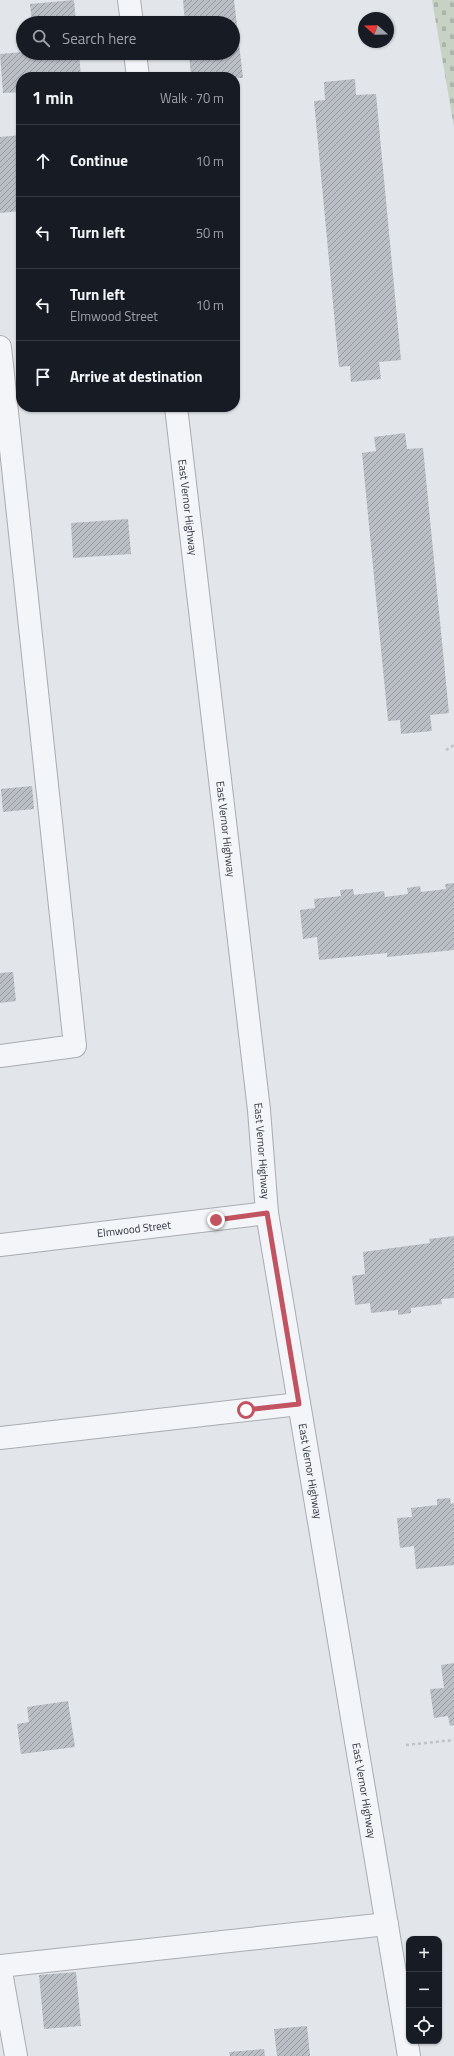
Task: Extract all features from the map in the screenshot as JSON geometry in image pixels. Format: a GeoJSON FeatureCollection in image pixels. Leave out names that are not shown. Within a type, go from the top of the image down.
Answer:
{"type":"FeatureCollection","features":[{"type":"Feature","properties":{"kind":"street"},"geometry":{"type":"LineString","coordinates":[[129,0],[131,16]]}},
{"type":"Feature","properties":{"kind":"street"},"geometry":{"type":"LineString","coordinates":[[136,60],[137,72]]}},
{"type":"Feature","properties":{"kind":"street"},"geometry":{"type":"LineString","coordinates":[[0,347],[75,1046],[0,1056]]}},
{"type":"Feature","properties":{"kind":"street","name":"East Vernor Highway"},"geometry":{"type":"LineString","coordinates":[[177,412],[258,1104],[267,1213],[409,2056]]}},
{"type":"Feature","properties":{"kind":"street","name":"Elmwood Street"},"geometry":{"type":"LineString","coordinates":[[0,1245],[267,1213]]}},
{"type":"Feature","properties":{"kind":"street"},"geometry":{"type":"LineString","coordinates":[[0,1438],[299,1404]]}},
{"type":"Feature","properties":{"kind":"street"},"geometry":{"type":"LineString","coordinates":[[16,2056],[0,1966],[387,1924]]}},
{"type":"Feature","properties":{"kind":"path"},"geometry":{"type":"LineString","coordinates":[[446,750],[454,745]]}},
{"type":"Feature","properties":{"kind":"path"},"geometry":{"type":"LineString","coordinates":[[406,1745],[454,1740]]}},
{"type":"Feature","properties":{"kind":"green space"},"geometry":{"type":"Polygon","coordinates":[[[432,0],[454,0],[454,127],[432,0]]]}},
{"type":"Feature","properties":{"kind":"building"},"geometry":{"type":"Polygon","coordinates":[[[74,0],[75,16],[31,16],[30,4],[74,0]]]}},
{"type":"Feature","properties":{"kind":"building"},"geometry":{"type":"Polygon","coordinates":[[[183,0],[234,0],[236,16],[184,16],[183,0]]]}},
{"type":"Feature","properties":{"kind":"building"},"geometry":{"type":"Polygon","coordinates":[[[240,52],[243,78],[240,78],[240,72],[191,72],[190,60],[240,60],[240,52]]]}},
{"type":"Feature","properties":{"kind":"building"},"geometry":{"type":"Polygon","coordinates":[[[16,53],[16,60],[80,60],[81,72],[16,72],[16,92],[3,93],[0,54],[16,53]]]}},
{"type":"Feature","properties":{"kind":"building"},"geometry":{"type":"Polygon","coordinates":[[[355,79],[356,95],[376,94],[401,360],[379,362],[381,379],[351,382],[350,366],[339,367],[314,101],[325,100],[324,82],[355,79]]]}},
{"type":"Feature","properties":{"kind":"building"},"geometry":{"type":"Polygon","coordinates":[[[16,135],[16,211],[0,213],[0,137],[16,135]]]}},
{"type":"Feature","properties":{"kind":"building"},"geometry":{"type":"Polygon","coordinates":[[[405,433],[407,449],[423,448],[449,713],[430,715],[432,731],[401,734],[400,720],[388,721],[362,453],[376,451],[374,437],[405,433]]]}},
{"type":"Feature","properties":{"kind":"building"},"geometry":{"type":"Polygon","coordinates":[[[128,519],[131,554],[73,558],[71,523],[128,519]]]}},
{"type":"Feature","properties":{"kind":"building"},"geometry":{"type":"Polygon","coordinates":[[[32,786],[34,809],[3,812],[1,789],[32,786]]]}},
{"type":"Feature","properties":{"kind":"building"},"geometry":{"type":"Polygon","coordinates":[[[454,883],[454,950],[387,957],[387,953],[319,960],[317,937],[303,939],[300,910],[315,908],[314,899],[341,896],[340,890],[353,889],[354,895],[384,891],[385,897],[408,894],[407,888],[420,886],[421,892],[446,889],[445,884],[454,883]]]}},
{"type":"Feature","properties":{"kind":"building"},"geometry":{"type":"Polygon","coordinates":[[[13,972],[16,1001],[0,1003],[0,973],[13,972]]]}},
{"type":"Feature","properties":{"kind":"building"},"geometry":{"type":"Polygon","coordinates":[[[454,1236],[454,1298],[441,1299],[442,1304],[411,1308],[411,1313],[398,1315],[398,1310],[371,1313],[370,1303],[355,1305],[352,1276],[365,1274],[363,1252],[430,1243],[429,1239],[454,1236]]]}},
{"type":"Feature","properties":{"kind":"building"},"geometry":{"type":"Polygon","coordinates":[[[450,1498],[451,1504],[454,1503],[454,1565],[416,1569],[414,1546],[400,1548],[397,1518],[412,1517],[411,1508],[437,1505],[437,1499],[450,1498]]]}},
{"type":"Feature","properties":{"kind":"building"},"geometry":{"type":"Polygon","coordinates":[[[454,1663],[454,1725],[450,1726],[448,1716],[434,1718],[430,1689],[444,1688],[441,1665],[454,1663]]]}},
{"type":"Feature","properties":{"kind":"building"},"geometry":{"type":"Polygon","coordinates":[[[68,1701],[75,1747],[21,1754],[17,1724],[29,1722],[27,1707],[68,1701]]]}},
{"type":"Feature","properties":{"kind":"building"},"geometry":{"type":"Polygon","coordinates":[[[76,1972],[81,2026],[44,2029],[39,1975],[76,1972]]]}},
{"type":"Feature","properties":{"kind":"building"},"geometry":{"type":"Polygon","coordinates":[[[307,2026],[310,2056],[277,2056],[274,2029],[307,2026]]]}},
{"type":"Feature","properties":{"kind":"building"},"geometry":{"type":"Polygon","coordinates":[[[264,2049],[265,2056],[230,2056],[229,2052],[264,2049]]]}},
{"type":"Feature","properties":{"kind":"route"},"geometry":{"type":"LineString","coordinates":[[216,1220],[267,1213],[299,1404],[246,1410]]}}]}
